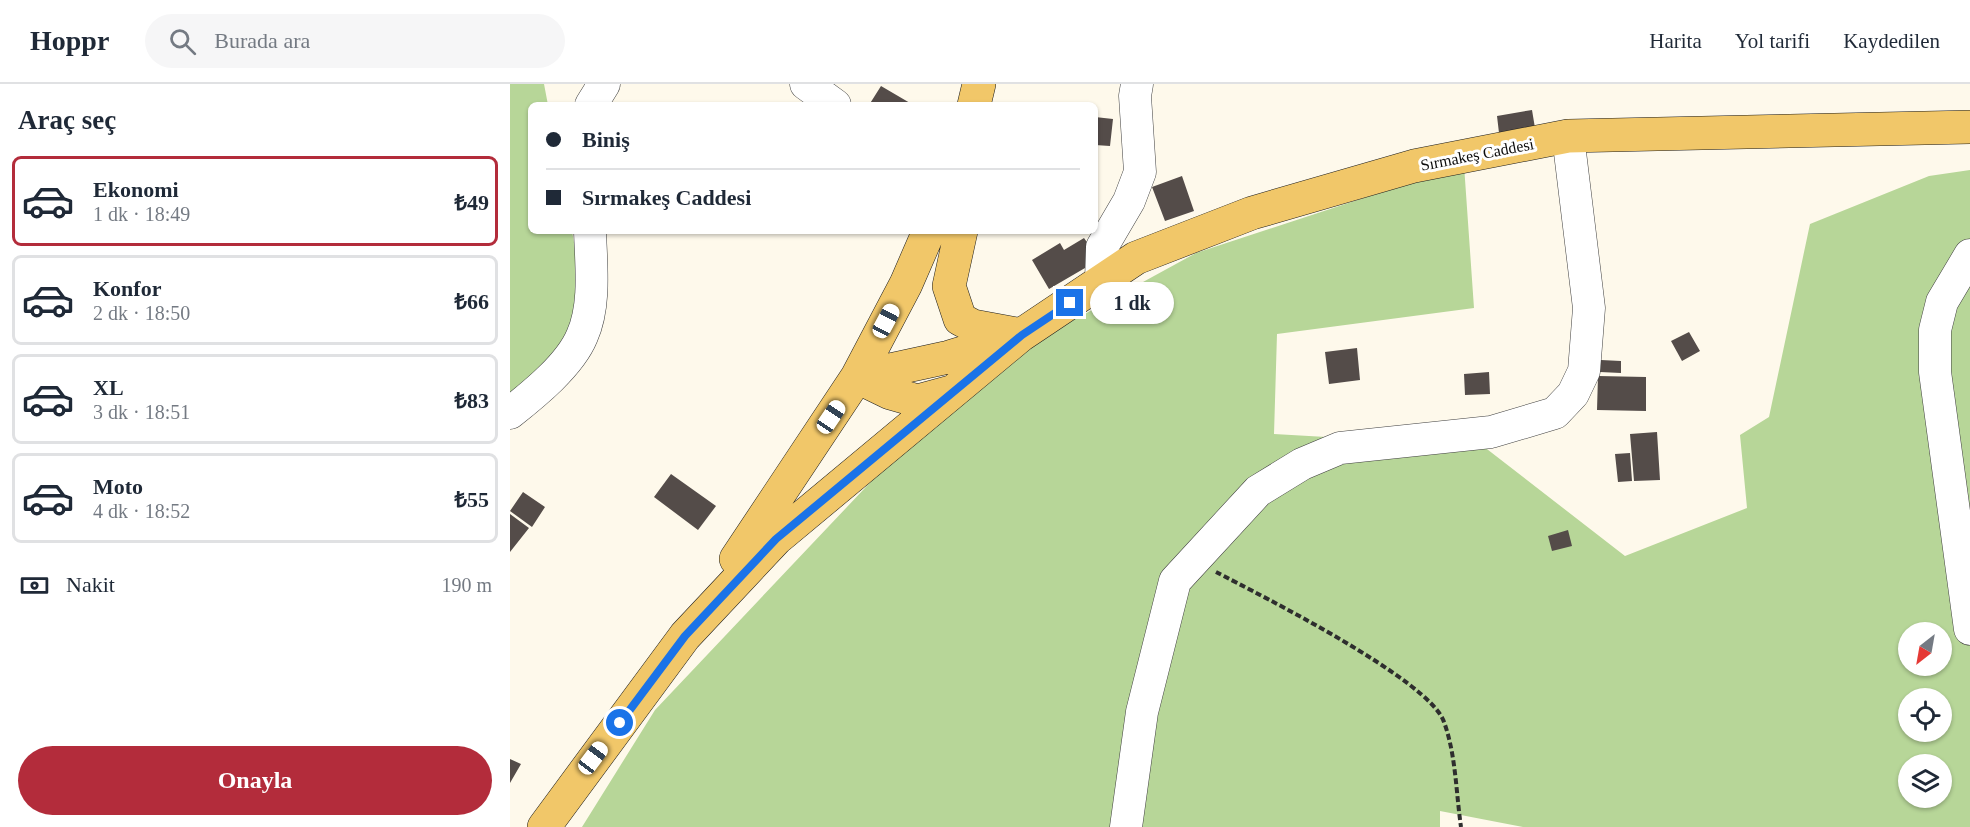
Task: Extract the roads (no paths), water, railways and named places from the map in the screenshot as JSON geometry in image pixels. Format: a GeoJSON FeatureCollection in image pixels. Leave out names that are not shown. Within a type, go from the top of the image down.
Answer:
{"type":"FeatureCollection","features":[{"type":"Feature","properties":{"kind":"main road"},"geometry":{"type":"LineString","coordinates":[[975,102],[979,84]]}},
{"type":"Feature","properties":{"kind":"main road","name":"Sırmakeş Caddesi"},"geometry":{"type":"LineString","coordinates":[[1022,335],[1136,258],[1252,213],[1414,166],[1568,136],[1970,127]]}},
{"type":"Feature","properties":{"kind":"main road"},"geometry":{"type":"LineString","coordinates":[[544,827],[685,636],[857,377],[906,284],[928,234]]}},
{"type":"Feature","properties":{"kind":"main road"},"geometry":{"type":"LineString","coordinates":[[960,234],[949,286],[960,319],[973,326],[1022,335]]}},
{"type":"Feature","properties":{"kind":"main road"},"geometry":{"type":"LineString","coordinates":[[857,377],[949,357],[1022,335]]}},
{"type":"Feature","properties":{"kind":"main road"},"geometry":{"type":"LineString","coordinates":[[685,636],[802,516],[957,391],[1022,335]]}},
{"type":"Feature","properties":{"kind":"main road"},"geometry":{"type":"LineString","coordinates":[[857,377],[890,393],[918,401],[957,391]]}},
{"type":"Feature","properties":{"kind":"street"},"geometry":{"type":"LineString","coordinates":[[593,102],[604,84]]}},
{"type":"Feature","properties":{"kind":"street"},"geometry":{"type":"LineString","coordinates":[[806,84],[831,102]]}},
{"type":"Feature","properties":{"kind":"street"},"geometry":{"type":"LineString","coordinates":[[1101,281],[1102,246],[1129,201],[1140,172],[1135,96],[1137,84]]}},
{"type":"Feature","properties":{"kind":"street"},"geometry":{"type":"LineString","coordinates":[[1126,827],[1142,712],[1175,581],[1258,491],[1302,464],[1340,448],[1491,432],[1555,413],[1573,394],[1584,371],[1589,308],[1568,136]]}},
{"type":"Feature","properties":{"kind":"street"},"geometry":{"type":"LineString","coordinates":[[510,413],[548,383],[582,338],[589,314],[590,234]]}},
{"type":"Feature","properties":{"kind":"street"},"geometry":{"type":"LineString","coordinates":[[1970,255],[1942,302],[1935,330],[1935,372],[1970,628]]}}]}
